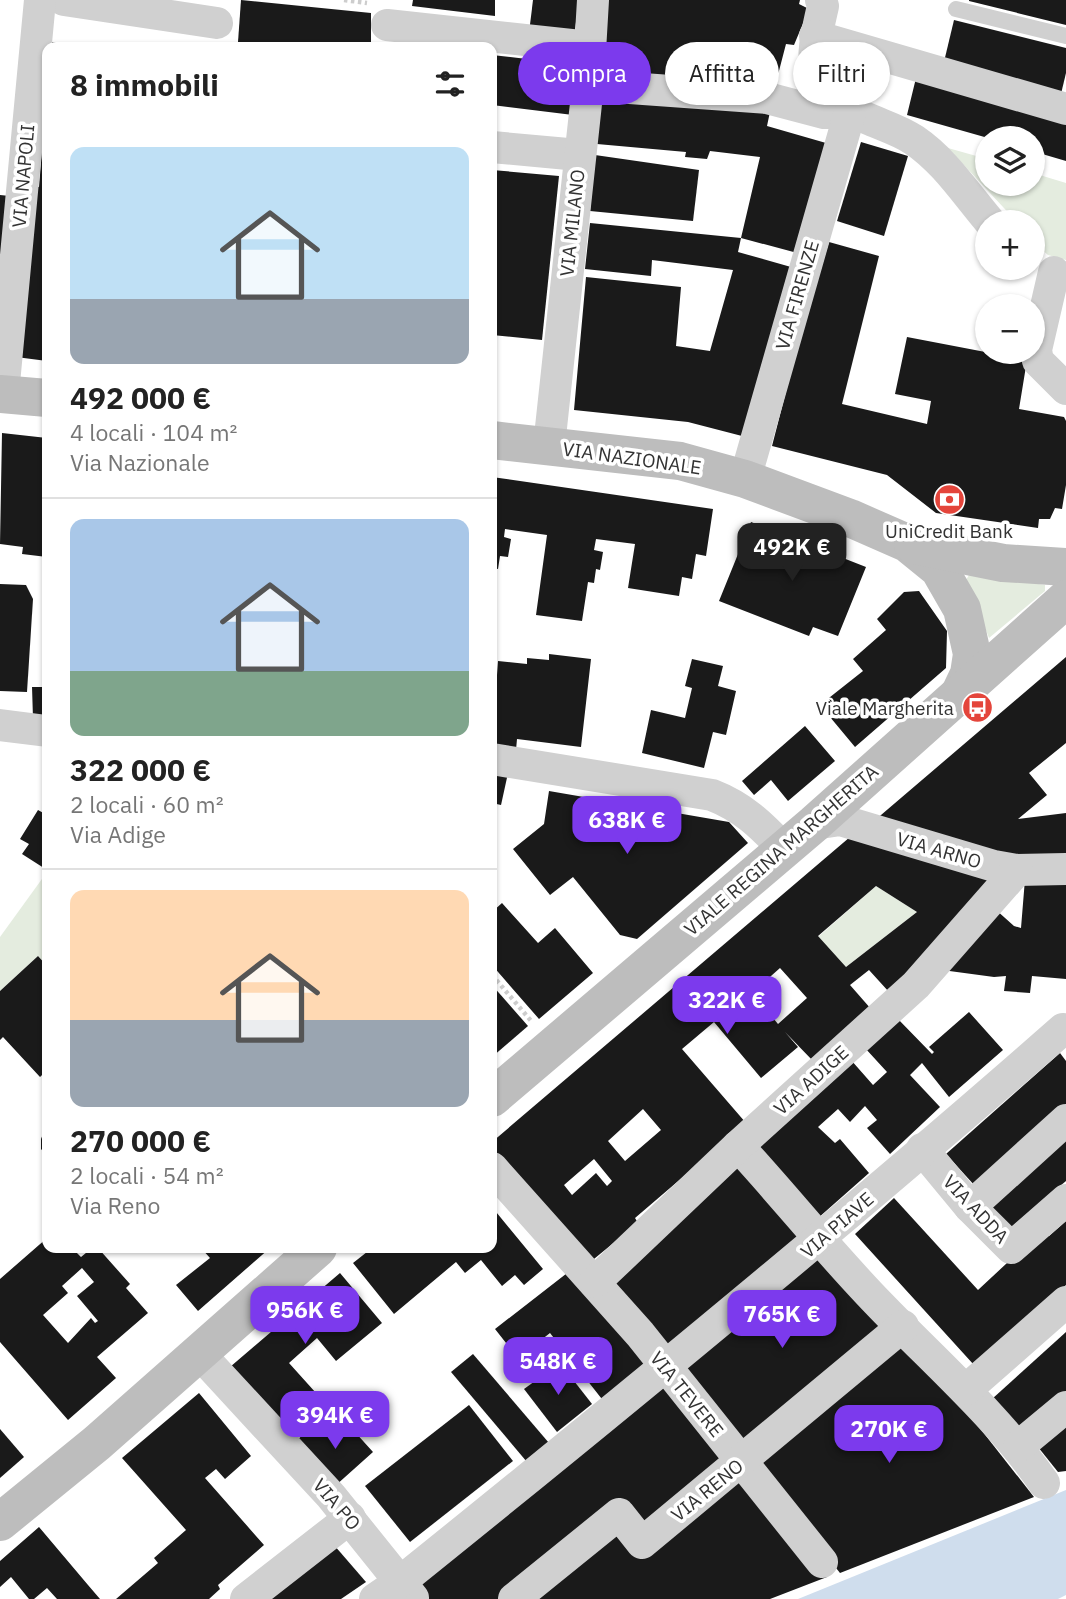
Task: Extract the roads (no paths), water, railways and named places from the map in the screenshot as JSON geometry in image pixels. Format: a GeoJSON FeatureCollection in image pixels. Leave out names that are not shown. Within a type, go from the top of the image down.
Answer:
{"type":"FeatureCollection","features":[{"type":"Feature","properties":{"kind":"main road"},"geometry":{"type":"LineString","coordinates":[[1,394],[42,398]]}},
{"type":"Feature","properties":{"kind":"main road","name":"VIA NAZIONALE"},"geometry":{"type":"LineString","coordinates":[[497,441],[680,461],[745,479],[850,518],[916,549],[1055,570]]}},
{"type":"Feature","properties":{"kind":"main road"},"geometry":{"type":"LineString","coordinates":[[916,549],[952,587],[970,634],[970,674],[960,693]]}},
{"type":"Feature","properties":{"kind":"main road","name":"VIALE REGINA MARGHERITA"},"geometry":{"type":"LineString","coordinates":[[497,1094],[814,824],[1066,599]]}},
{"type":"Feature","properties":{"kind":"main road"},"geometry":{"type":"LineString","coordinates":[[0,1522],[97,1443],[312,1253]]}},
{"type":"Feature","properties":{"kind":"street","name":"VIA NAPOLI"},"geometry":{"type":"LineString","coordinates":[[1,394],[40,0]]}},
{"type":"Feature","properties":{"kind":"street"},"geometry":{"type":"LineString","coordinates":[[64,0],[218,23]]}},
{"type":"Feature","properties":{"kind":"street","name":"VIA MILANO"},"geometry":{"type":"LineString","coordinates":[[590,42],[593,0]]}},
{"type":"Feature","properties":{"kind":"street"},"geometry":{"type":"LineString","coordinates":[[822,3],[812,58],[815,73],[823,88],[846,109],[913,139],[945,167],[980,210]]}},
{"type":"Feature","properties":{"kind":"street"},"geometry":{"type":"LineString","coordinates":[[387,24],[546,42]]}},
{"type":"Feature","properties":{"kind":"street"},"geometry":{"type":"LineString","coordinates":[[815,36],[1066,109]]}},
{"type":"Feature","properties":{"kind":"street"},"geometry":{"type":"LineString","coordinates":[[651,90],[767,98],[824,113],[846,109]]}},
{"type":"Feature","properties":{"kind":"street","name":"VIA MILANO"},"geometry":{"type":"LineString","coordinates":[[549,446],[585,105]]}},
{"type":"Feature","properties":{"kind":"street","name":"VIA FIRENZE"},"geometry":{"type":"LineString","coordinates":[[745,479],[846,109]]}},
{"type":"Feature","properties":{"kind":"street"},"geometry":{"type":"LineString","coordinates":[[497,147],[579,155]]}},
{"type":"Feature","properties":{"kind":"street"},"geometry":{"type":"LineString","coordinates":[[1051,269],[1036,350],[1038,361],[1066,389]]}},
{"type":"Feature","properties":{"kind":"street"},"geometry":{"type":"LineString","coordinates":[[0,725],[42,730]]}},
{"type":"Feature","properties":{"kind":"street"},"geometry":{"type":"LineString","coordinates":[[497,760],[712,795],[735,803],[756,819],[783,849]]}},
{"type":"Feature","properties":{"kind":"street","name":"VIA ARNO"},"geometry":{"type":"LineString","coordinates":[[814,824],[840,820],[932,849],[1017,870],[1066,869]]}},
{"type":"Feature","properties":{"kind":"street","name":"VIA ADIGE"},"geometry":{"type":"LineString","coordinates":[[595,1282],[738,1146],[916,985],[1017,870]]}},
{"type":"Feature","properties":{"kind":"street","name":"VIA PIAVE"},"geometry":{"type":"LineString","coordinates":[[396,1593],[823,1239],[922,1149],[1065,1030]]}},
{"type":"Feature","properties":{"kind":"street"},"geometry":{"type":"LineString","coordinates":[[970,1207],[1066,1120]]}},
{"type":"Feature","properties":{"kind":"street"},"geometry":{"type":"LineString","coordinates":[[738,1146],[903,1326],[967,1389],[1018,1446],[1044,1483]]}},
{"type":"Feature","properties":{"kind":"street","name":"VIA ADDA"},"geometry":{"type":"LineString","coordinates":[[922,1149],[970,1207],[1011,1248],[1066,1200]]}},
{"type":"Feature","properties":{"kind":"street","name":"VIA TEVERE"},"geometry":{"type":"LineString","coordinates":[[497,1174],[595,1282],[822,1562]]}},
{"type":"Feature","properties":{"kind":"street"},"geometry":{"type":"LineString","coordinates":[[967,1389],[1066,1302]]}},
{"type":"Feature","properties":{"kind":"street","name":"VIA RENO"},"geometry":{"type":"LineString","coordinates":[[514,1599],[618,1514],[642,1543],[903,1326]]}},
{"type":"Feature","properties":{"kind":"street","name":"VIA PO"},"geometry":{"type":"LineString","coordinates":[[198,1352],[350,1518],[396,1593]]}},
{"type":"Feature","properties":{"kind":"street"},"geometry":{"type":"LineString","coordinates":[[1018,1446],[1066,1407]]}},
{"type":"Feature","properties":{"kind":"street"},"geometry":{"type":"LineString","coordinates":[[246,1599],[350,1518]]}},
{"type":"Feature","properties":{"kind":"lane"},"geometry":{"type":"LineString","coordinates":[[956,9],[1066,36]]}},
{"type":"Feature","properties":{"kind":"water"},"geometry":{"type":"Polygon","coordinates":[[[1066,1490],[1066,1595],[1058,1599],[798,1599],[1066,1490]]]}},
{"type":"Feature","properties":{"kind":"place","name":"UniCredit Bank"},"geometry":{"type":"Point","coordinates":[949,500]}},
{"type":"Feature","properties":{"kind":"place","name":"Viale Margherita"},"geometry":{"type":"Point","coordinates":[977,708]}}]}
